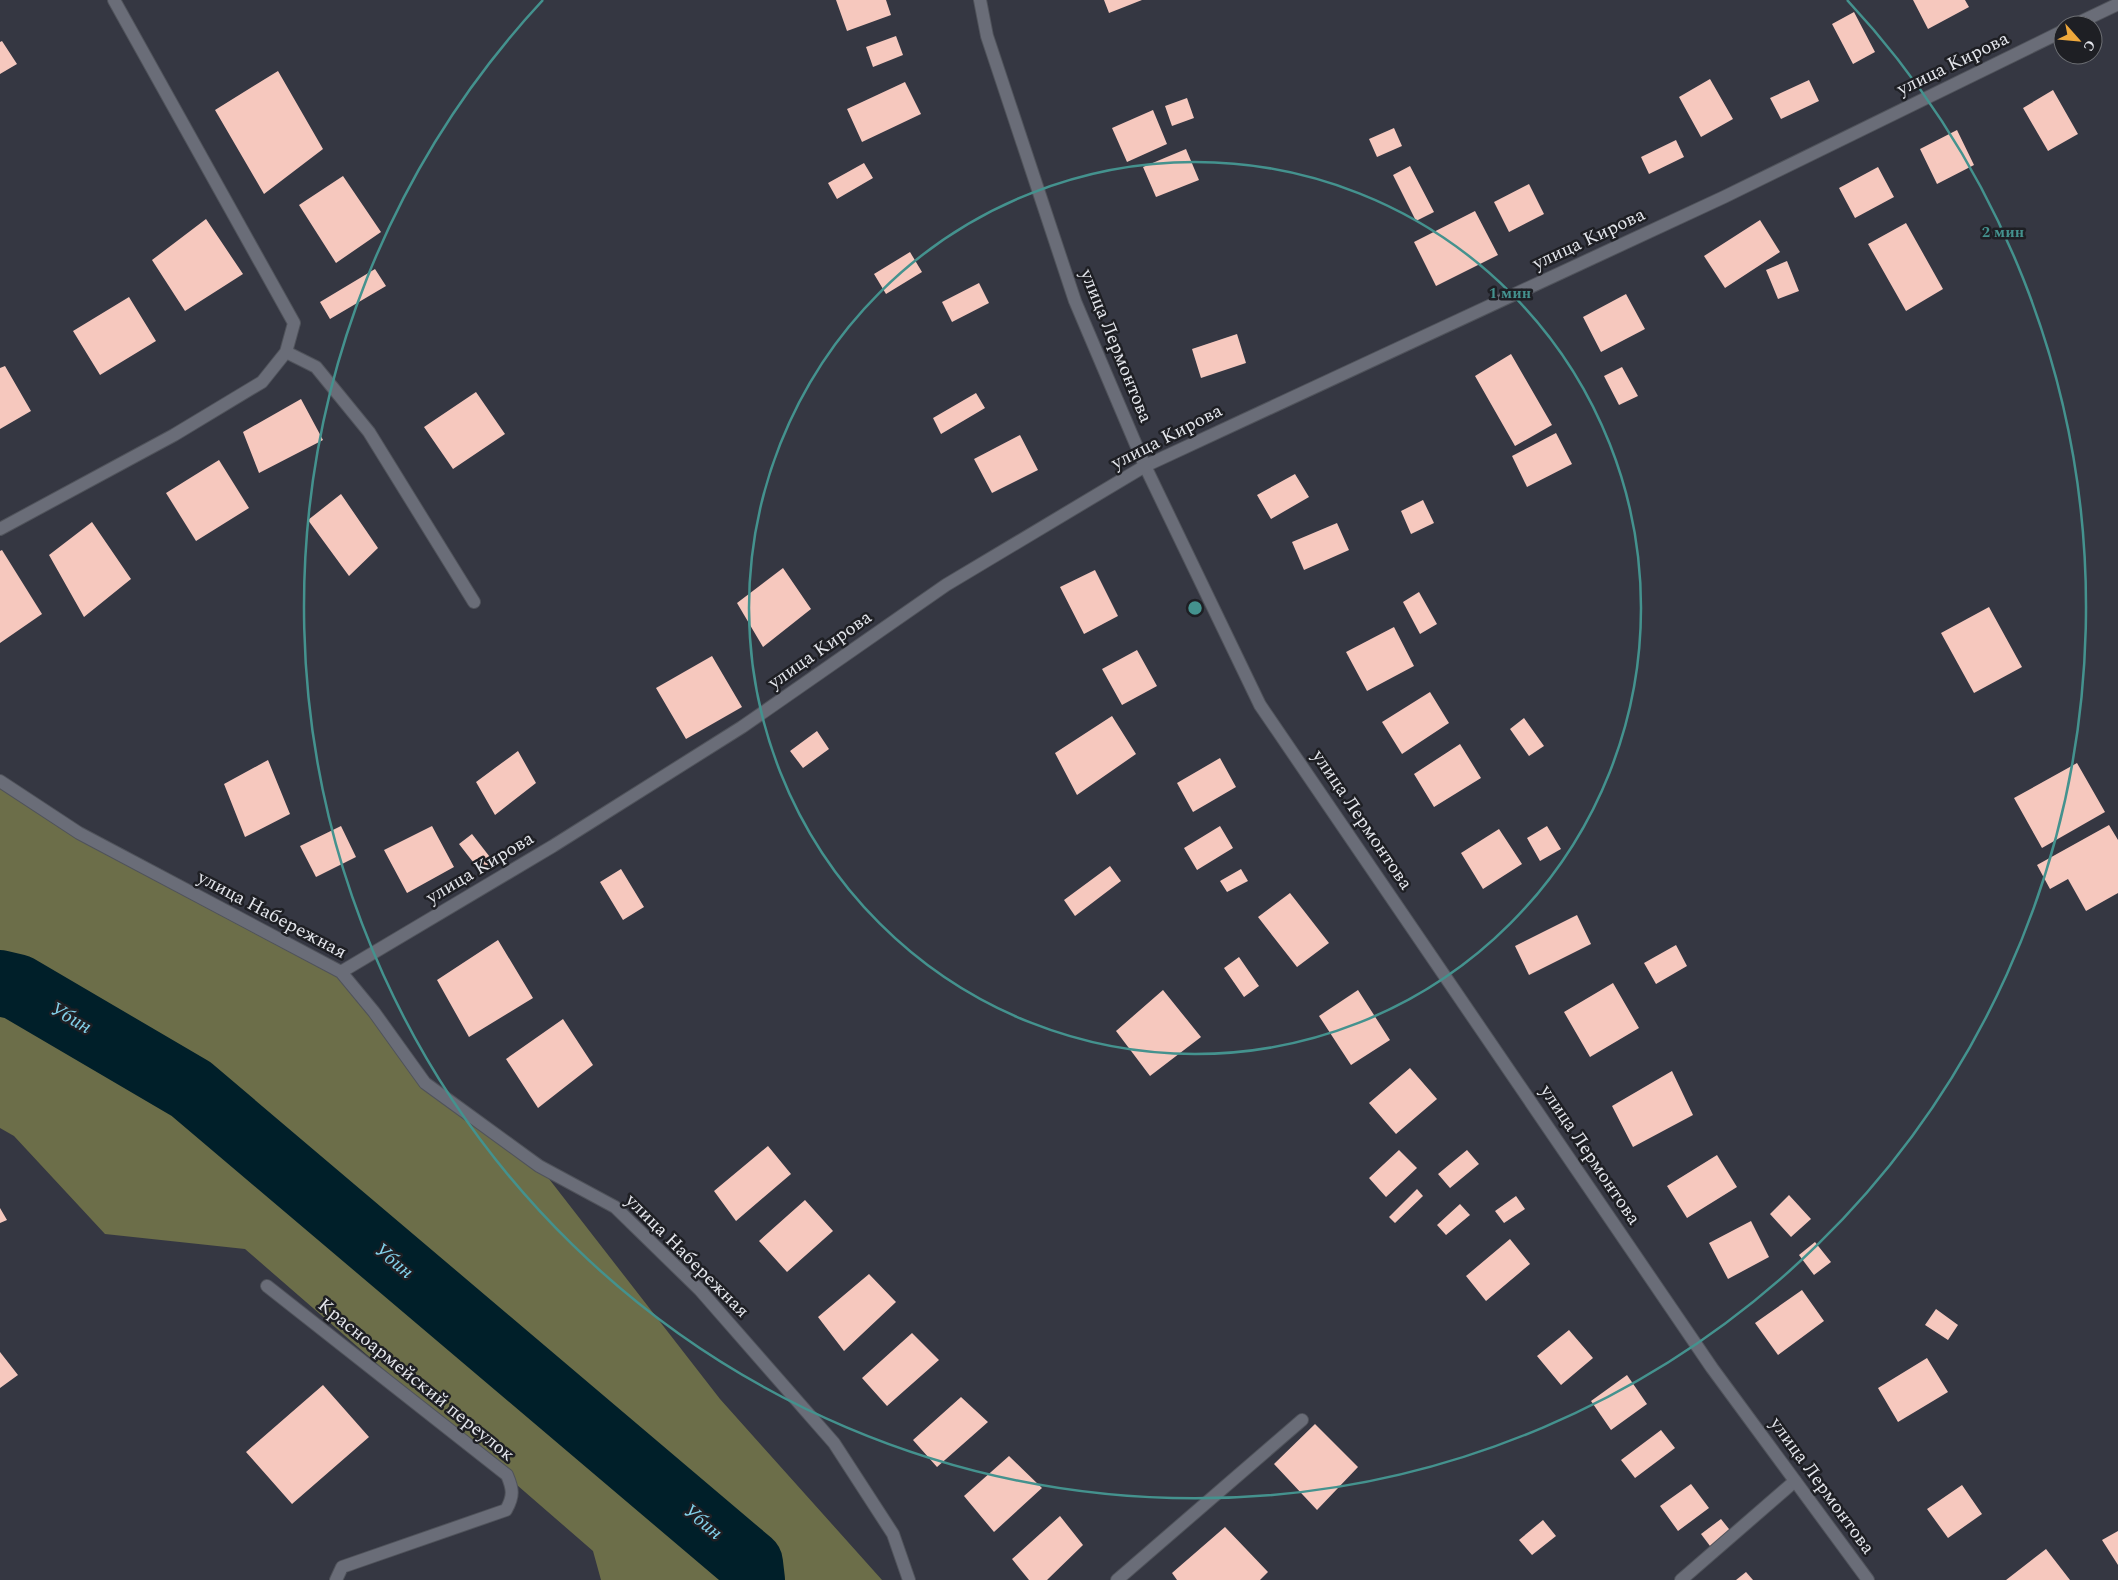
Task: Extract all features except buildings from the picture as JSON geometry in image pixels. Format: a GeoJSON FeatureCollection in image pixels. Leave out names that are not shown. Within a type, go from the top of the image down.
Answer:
{"type":"FeatureCollection","features":[{"type":"Feature","properties":{"kind":"street"},"geometry":{"type":"LineString","coordinates":[[0,529],[174,435],[262,382],[286,352],[294,323],[114,0]]}},
{"type":"Feature","properties":{"kind":"street","name":"улица Лермонтова"},"geometry":{"type":"LineString","coordinates":[[980,0],[987,36],[1075,301],[1145,466],[1260,705],[1706,1360],[1868,1580]]}},
{"type":"Feature","properties":{"kind":"street"},"geometry":{"type":"LineString","coordinates":[[2095,15],[2118,4]]}},
{"type":"Feature","properties":{"kind":"street","name":"улица Кирова"},"geometry":{"type":"LineString","coordinates":[[341,972],[554,846],[742,727],[946,585],[1145,466],[1724,197],[2053,36]]}},
{"type":"Feature","properties":{"kind":"street"},"geometry":{"type":"LineString","coordinates":[[286,352],[316,367],[369,432],[474,602]]}},
{"type":"Feature","properties":{"kind":"street","name":"улица Набережная"},"geometry":{"type":"LineString","coordinates":[[0,781],[79,833],[341,972],[374,1012],[425,1083],[539,1166],[615,1207],[700,1290],[834,1443],[893,1534],[909,1580]]}},
{"type":"Feature","properties":{"kind":"street","name":"Красноармейский переулок"},"geometry":{"type":"LineString","coordinates":[[267,1286],[507,1475],[513,1489],[512,1500],[506,1510],[342,1567],[336,1580]]}},
{"type":"Feature","properties":{"kind":"street"},"geometry":{"type":"LineString","coordinates":[[1116,1580],[1302,1420]]}},
{"type":"Feature","properties":{"kind":"street"},"geometry":{"type":"LineString","coordinates":[[1682,1580],[1795,1481]]}},
{"type":"Feature","properties":{"kind":"green space"},"geometry":{"type":"Polygon","coordinates":[[[0,778],[177,885],[341,972],[425,1083],[539,1166],[720,1399],[882,1580],[601,1580],[593,1551],[245,1249],[105,1234],[14,1136],[0,1128],[0,778]]]}},
{"type":"Feature","properties":{"kind":"waterway","name":"Убин"},"geometry":{"type":"LineString","coordinates":[[0,983],[17,987],[191,1089],[750,1563],[752,1580]]}}]}
